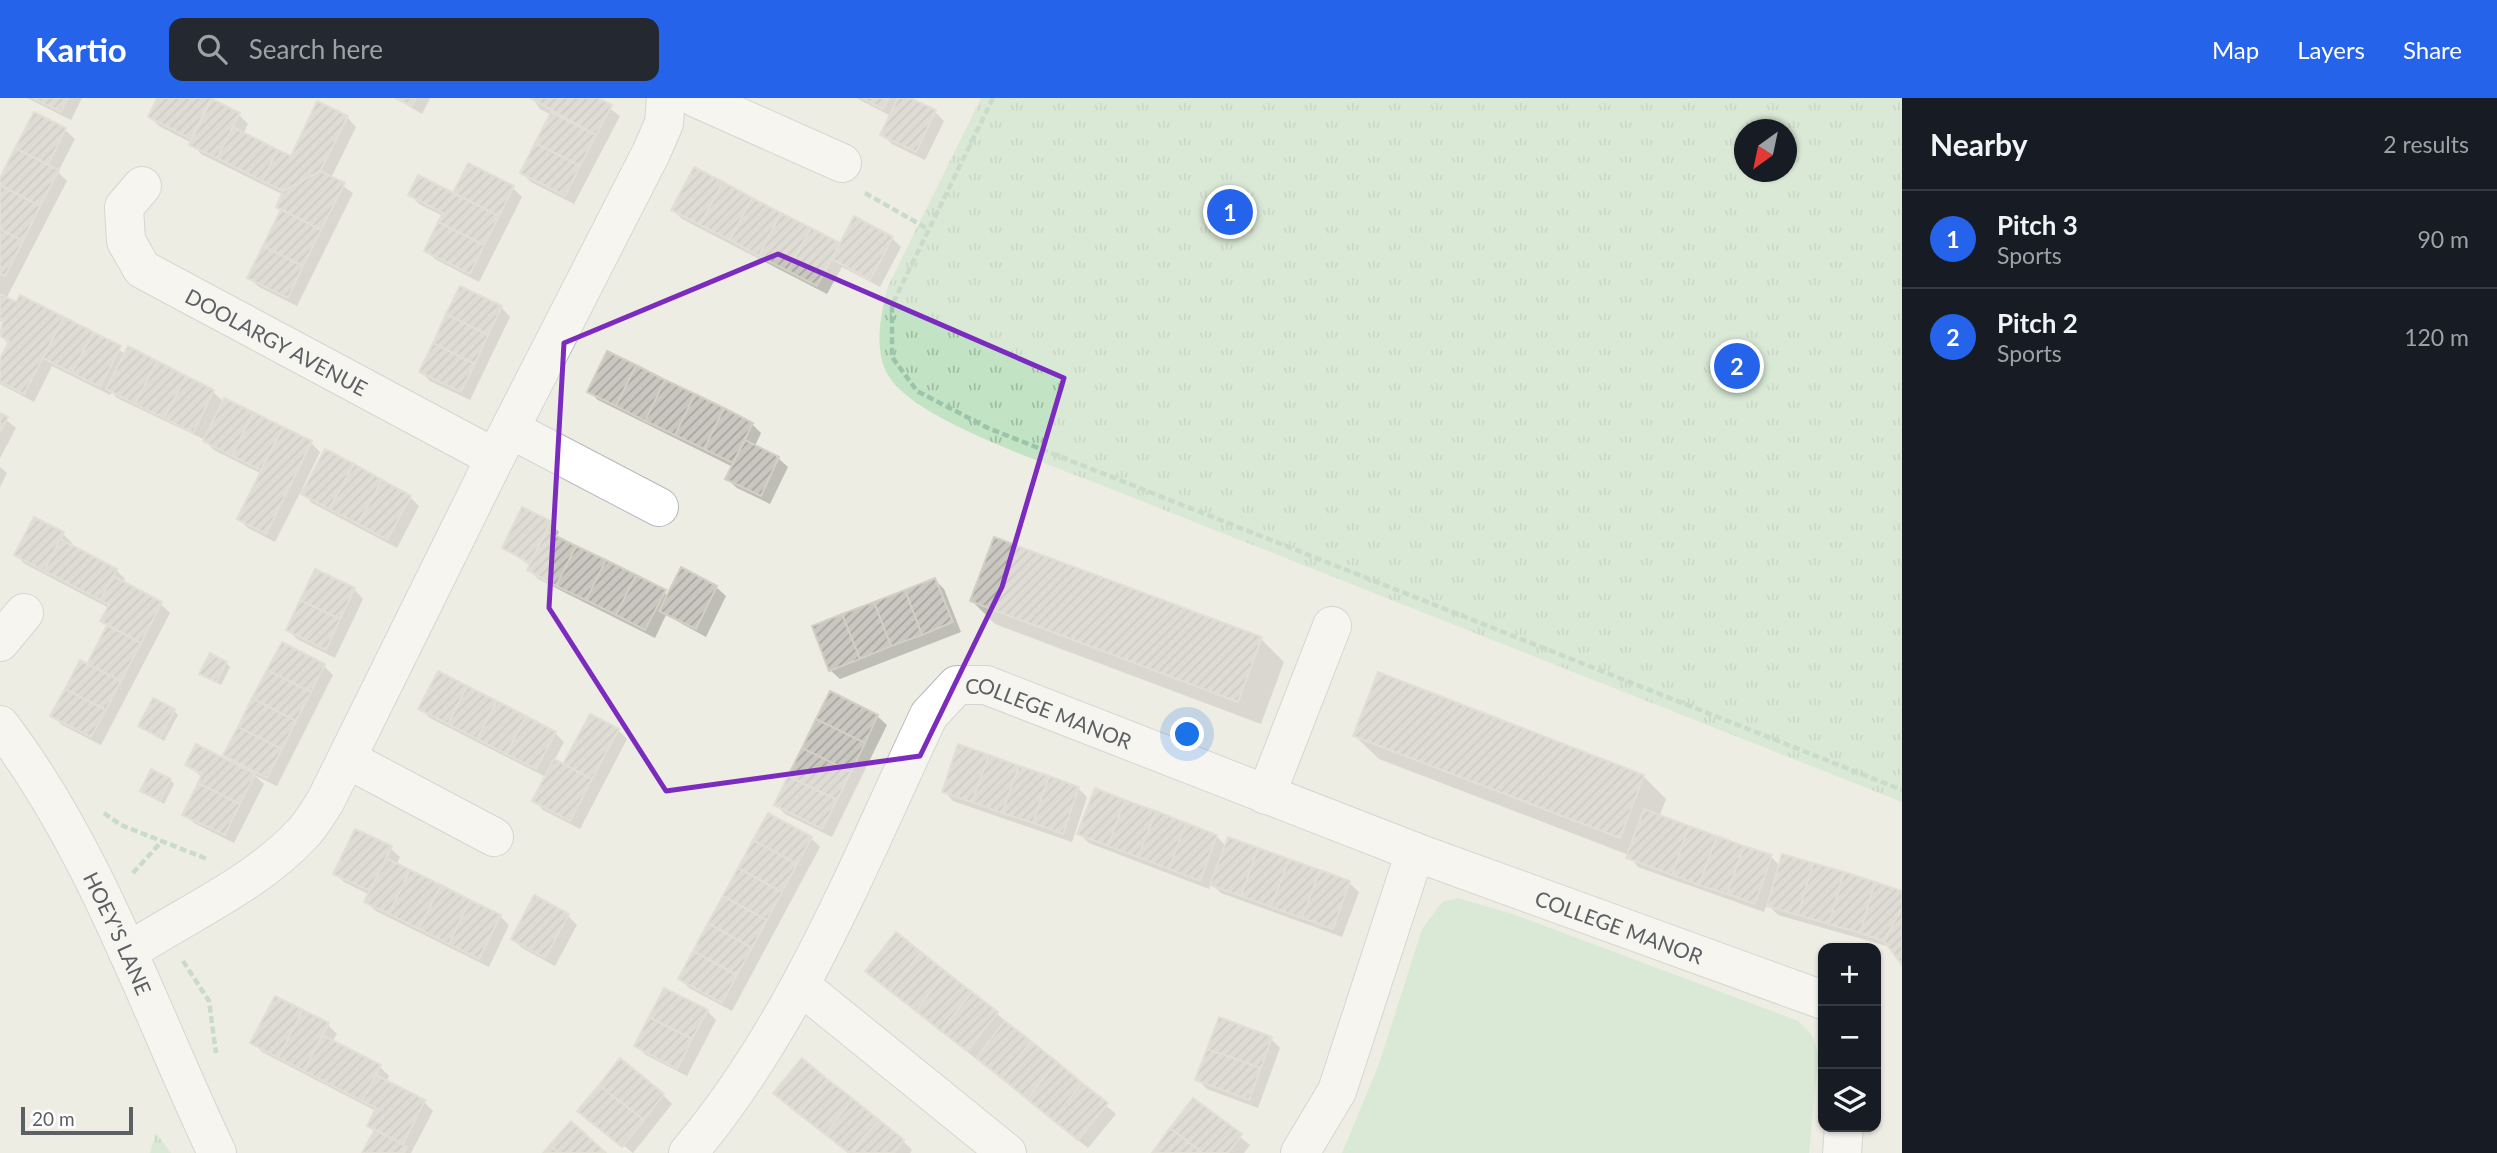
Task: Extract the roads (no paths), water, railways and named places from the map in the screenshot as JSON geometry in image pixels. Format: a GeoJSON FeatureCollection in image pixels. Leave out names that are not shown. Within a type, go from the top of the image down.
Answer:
{"type":"FeatureCollection","features":[{"type":"Feature","properties":{"kind":"street"},"geometry":{"type":"LineString","coordinates":[[128,952],[255,875],[304,833],[325,802],[651,153],[664,122],[666,98]]}},
{"type":"Feature","properties":{"kind":"street"},"geometry":{"type":"LineString","coordinates":[[696,98],[842,163]]}},
{"type":"Feature","properties":{"kind":"street","name":"DOOLARGY AVENUE"},"geometry":{"type":"LineString","coordinates":[[142,186],[124,207],[126,241],[142,269],[503,444],[659,508]]}},
{"type":"Feature","properties":{"kind":"street"},"geometry":{"type":"LineString","coordinates":[[0,642],[24,613]]}},
{"type":"Feature","properties":{"kind":"street"},"geometry":{"type":"LineString","coordinates":[[1266,794],[1332,626]]}},
{"type":"Feature","properties":{"kind":"street","name":"COLLEGE MANOR"},"geometry":{"type":"LineString","coordinates":[[688,1153],[729,1105],[801,986],[929,715],[957,685],[986,685],[1415,852],[1818,998]]}},
{"type":"Feature","properties":{"kind":"street","name":"HOEY'S LANE"},"geometry":{"type":"LineString","coordinates":[[0,725],[27,762],[71,839],[128,952],[217,1153]]}},
{"type":"Feature","properties":{"kind":"street"},"geometry":{"type":"LineString","coordinates":[[347,759],[494,837]]}},
{"type":"Feature","properties":{"kind":"street"},"geometry":{"type":"LineString","coordinates":[[1300,1153],[1337,1091],[1415,852]]}},
{"type":"Feature","properties":{"kind":"street"},"geometry":{"type":"LineString","coordinates":[[801,986],[1007,1153]]}},
{"type":"Feature","properties":{"kind":"street"},"geometry":{"type":"LineString","coordinates":[[1842,1153],[1844,1132]]}},
{"type":"Feature","properties":{"kind":"place","name":"Pitch 3"},"geometry":{"type":"Point","coordinates":[1230,212]}},
{"type":"Feature","properties":{"kind":"place","name":"Pitch 2"},"geometry":{"type":"Point","coordinates":[1737,366]}}]}
